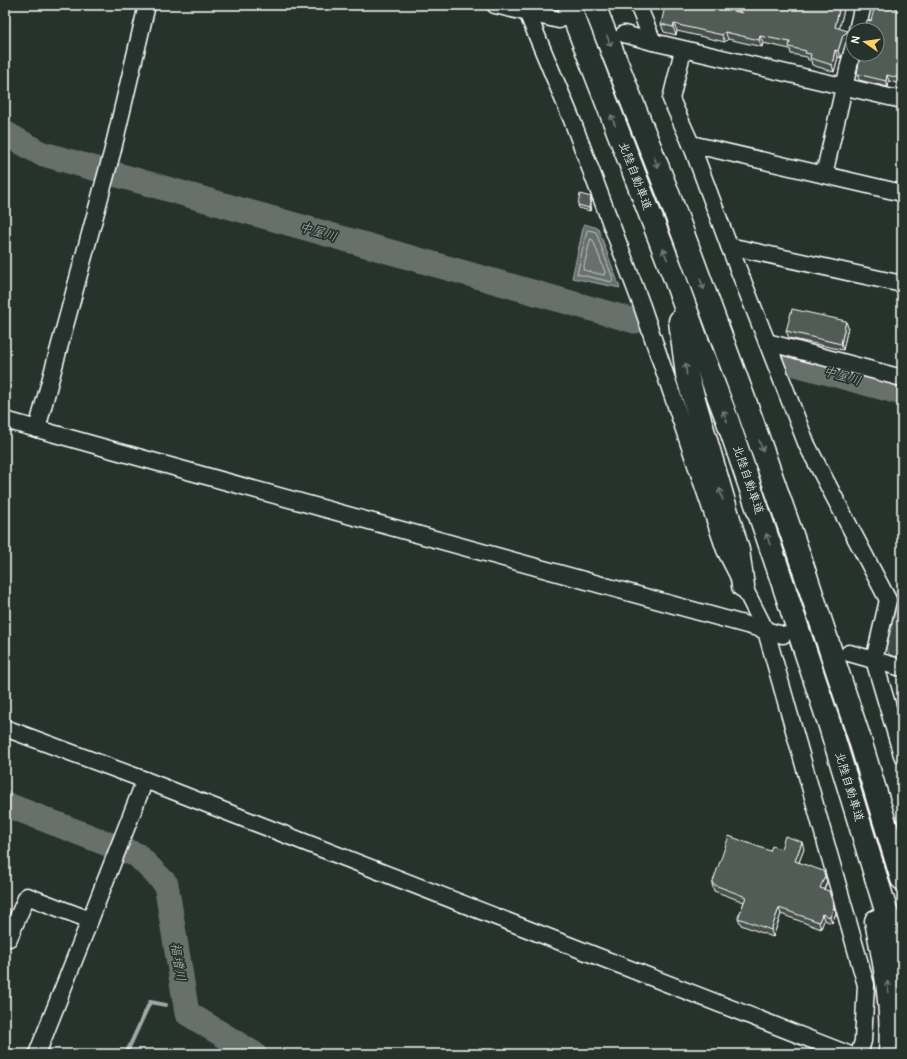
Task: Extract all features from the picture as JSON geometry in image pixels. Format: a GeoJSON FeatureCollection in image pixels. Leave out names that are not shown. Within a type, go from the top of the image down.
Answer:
{"type":"FeatureCollection","features":[{"type":"Feature","properties":{"kind":"highway","name":"北陸自動車道"},"geometry":{"type":"LineString","coordinates":[[594,5],[668,193],[749,412],[798,552],[856,730],[902,879]]}},
{"type":"Feature","properties":{"kind":"highway","name":"北陸自動車道"},"geometry":{"type":"LineString","coordinates":[[564,12],[675,279],[727,418],[830,726],[902,963]]}},
{"type":"Feature","properties":{"kind":"highway"},"geometry":{"type":"LineString","coordinates":[[675,279],[687,375],[738,550],[743,586]]}},
{"type":"Feature","properties":{"kind":"highway"},"geometry":{"type":"LineString","coordinates":[[775,560],[789,620],[860,854],[874,913],[889,990],[892,1032],[890,1054]]}},
{"type":"Feature","properties":{"kind":"street"},"geometry":{"type":"LineString","coordinates":[[37,429],[103,189],[147,5]]}},
{"type":"Feature","properties":{"kind":"street"},"geometry":{"type":"LineString","coordinates":[[495,5],[564,12]]}},
{"type":"Feature","properties":{"kind":"street"},"geometry":{"type":"LineString","coordinates":[[638,5],[653,42]]}},
{"type":"Feature","properties":{"kind":"street"},"geometry":{"type":"LineString","coordinates":[[859,22],[863,5]]}},
{"type":"Feature","properties":{"kind":"street"},"geometry":{"type":"LineString","coordinates":[[526,9],[574,128],[642,306],[725,550],[766,631],[866,985],[863,1041],[859,1054]]}},
{"type":"Feature","properties":{"kind":"street"},"geometry":{"type":"LineString","coordinates":[[624,34],[683,50],[902,100]]}},
{"type":"Feature","properties":{"kind":"street"},"geometry":{"type":"LineString","coordinates":[[683,50],[672,99],[691,144],[729,246],[807,445],[888,600],[874,660],[902,755]]}},
{"type":"Feature","properties":{"kind":"street"},"geometry":{"type":"LineString","coordinates":[[824,175],[850,62]]}},
{"type":"Feature","properties":{"kind":"street"},"geometry":{"type":"LineString","coordinates":[[691,144],[902,193]]}},
{"type":"Feature","properties":{"kind":"street"},"geometry":{"type":"LineString","coordinates":[[729,246],[902,284]]}},
{"type":"Feature","properties":{"kind":"street"},"geometry":{"type":"LineString","coordinates":[[767,342],[902,378]]}},
{"type":"Feature","properties":{"kind":"street"},"geometry":{"type":"LineString","coordinates":[[5,420],[783,635]]}},
{"type":"Feature","properties":{"kind":"street"},"geometry":{"type":"LineString","coordinates":[[849,653],[902,668]]}},
{"type":"Feature","properties":{"kind":"street"},"geometry":{"type":"LineString","coordinates":[[5,728],[145,780],[848,1054]]}},
{"type":"Feature","properties":{"kind":"street"},"geometry":{"type":"LineString","coordinates":[[37,1054],[145,780]]}},
{"type":"Feature","properties":{"kind":"street"},"geometry":{"type":"LineString","coordinates":[[5,937],[9,938],[27,896],[90,920]]}},
{"type":"Feature","properties":{"kind":"shaded area"},"geometry":{"type":"Polygon","coordinates":[[[892,590],[902,593],[902,660],[891,657],[886,648],[898,600],[892,590]]]}},
{"type":"Feature","properties":{"kind":"water"},"geometry":{"type":"Polygon","coordinates":[[[584,224],[598,228],[620,288],[572,278],[584,224]]]}},
{"type":"Feature","properties":{"kind":"building"},"geometry":{"type":"Polygon","coordinates":[[[708,5],[742,13],[728,5],[840,5],[835,27],[845,30],[845,34],[843,35],[838,51],[835,50],[832,65],[810,58],[811,54],[805,53],[806,51],[789,47],[790,42],[760,36],[759,40],[725,32],[722,35],[674,24],[673,27],[661,24],[665,6],[708,5]]]}},
{"type":"Feature","properties":{"kind":"building"},"geometry":{"type":"Polygon","coordinates":[[[875,5],[896,5],[895,8],[902,9],[902,79],[887,75],[886,81],[857,74],[859,62],[885,62],[885,22],[867,22],[867,20],[871,21],[875,5]]]}},
{"type":"Feature","properties":{"kind":"building"},"geometry":{"type":"Polygon","coordinates":[[[580,194],[591,197],[589,208],[578,205],[580,194]]]}},
{"type":"Feature","properties":{"kind":"building"},"geometry":{"type":"Polygon","coordinates":[[[792,309],[846,321],[841,344],[786,331],[792,309]]]}},
{"type":"Feature","properties":{"kind":"building"},"geometry":{"type":"Polygon","coordinates":[[[729,836],[770,851],[772,846],[781,849],[785,836],[802,842],[795,861],[823,871],[825,876],[820,888],[829,891],[834,907],[830,917],[822,914],[819,922],[779,908],[771,930],[738,918],[746,897],[712,884],[729,836]]]}},
{"type":"Feature","properties":{"kind":"waterway","name":"中屋川"},"geometry":{"type":"LineString","coordinates":[[5,133],[40,153],[635,321]]}},
{"type":"Feature","properties":{"kind":"waterway","name":"中屋川"},"geometry":{"type":"LineString","coordinates":[[781,360],[902,393]]}},
{"type":"Feature","properties":{"kind":"waterway","name":"福増川"},"geometry":{"type":"LineString","coordinates":[[5,804],[108,844]]}},
{"type":"Feature","properties":{"kind":"waterway","name":"福増川"},"geometry":{"type":"LineString","coordinates":[[126,851],[137,855],[166,884],[187,1013],[254,1054]]}},
{"type":"Feature","properties":{"kind":"waterway"},"geometry":{"type":"LineString","coordinates":[[126,1054],[150,1002],[166,1005]]}},
{"type":"Feature","properties":{"kind":"waterway"},"geometry":{"type":"LineString","coordinates":[[178,1008],[187,1013]]}}]}
